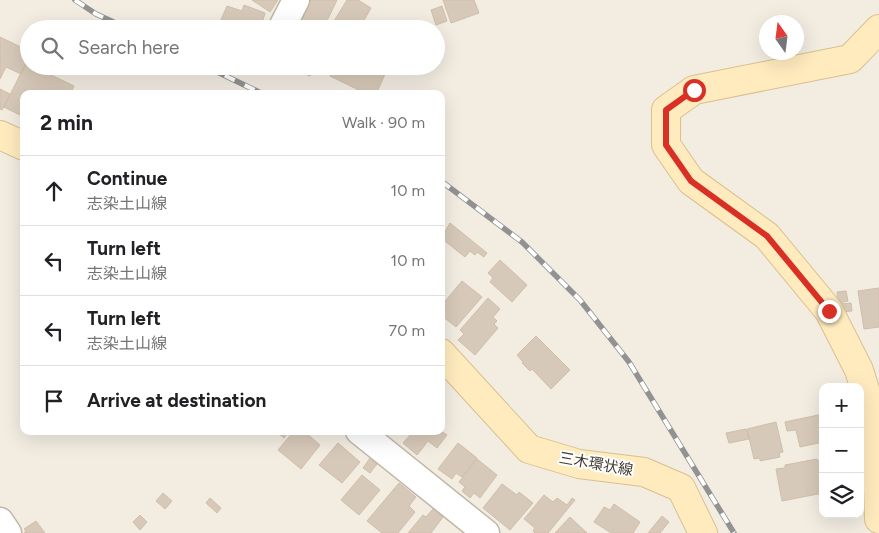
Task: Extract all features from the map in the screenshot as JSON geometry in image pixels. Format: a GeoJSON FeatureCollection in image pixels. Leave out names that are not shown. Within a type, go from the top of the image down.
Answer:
{"type":"FeatureCollection","features":[{"type":"Feature","properties":{"kind":"main road"},"geometry":{"type":"LineString","coordinates":[[879,29],[850,59],[694,90],[666,110],[666,145],[691,181],[767,236],[829,311],[858,370],[876,426],[879,519]]}},
{"type":"Feature","properties":{"kind":"main road"},"geometry":{"type":"LineString","coordinates":[[0,135],[20,144]]}},
{"type":"Feature","properties":{"kind":"main road","name":"三木環状線"},"geometry":{"type":"LineString","coordinates":[[445,357],[529,449],[579,464],[644,472],[681,488],[703,533]]}},
{"type":"Feature","properties":{"kind":"street"},"geometry":{"type":"LineString","coordinates":[[286,20],[296,0]]}},
{"type":"Feature","properties":{"kind":"street"},"geometry":{"type":"LineString","coordinates":[[364,435],[486,533]]}},
{"type":"Feature","properties":{"kind":"street"},"geometry":{"type":"LineString","coordinates":[[0,521],[8,533]]}},
{"type":"Feature","properties":{"kind":"building"},"geometry":{"type":"Polygon","coordinates":[[[252,0],[278,0],[270,12],[252,0]]]}},
{"type":"Feature","properties":{"kind":"building"},"geometry":{"type":"Polygon","coordinates":[[[305,0],[337,0],[327,20],[295,20],[305,0]]]}},
{"type":"Feature","properties":{"kind":"building"},"geometry":{"type":"Polygon","coordinates":[[[347,0],[358,0],[371,8],[364,20],[335,20],[347,0]]]}},
{"type":"Feature","properties":{"kind":"building"},"geometry":{"type":"Polygon","coordinates":[[[443,0],[474,0],[479,13],[451,23],[443,0]]]}},
{"type":"Feature","properties":{"kind":"building"},"geometry":{"type":"Polygon","coordinates":[[[244,5],[265,13],[263,20],[221,20],[227,6],[242,11],[244,5]]]}},
{"type":"Feature","properties":{"kind":"building"},"geometry":{"type":"Polygon","coordinates":[[[442,6],[447,21],[434,20],[431,10],[442,6]]]}},
{"type":"Feature","properties":{"kind":"building"},"geometry":{"type":"Polygon","coordinates":[[[0,37],[20,47],[20,74],[6,67],[0,79],[0,37]]]}},
{"type":"Feature","properties":{"kind":"building"},"geometry":{"type":"Polygon","coordinates":[[[20,75],[51,75],[74,86],[72,90],[20,90],[20,115],[4,107],[20,75]]]}},
{"type":"Feature","properties":{"kind":"building"},"geometry":{"type":"Polygon","coordinates":[[[385,75],[378,90],[359,90],[330,76],[385,75]]]}},
{"type":"Feature","properties":{"kind":"building"},"geometry":{"type":"Polygon","coordinates":[[[0,89],[10,94],[2,110],[0,109],[0,89]]]}},
{"type":"Feature","properties":{"kind":"building"},"geometry":{"type":"Polygon","coordinates":[[[450,223],[487,253],[484,257],[477,252],[475,255],[470,251],[465,257],[445,241],[445,231],[450,223]]]}},
{"type":"Feature","properties":{"kind":"building"},"geometry":{"type":"Polygon","coordinates":[[[500,260],[527,285],[512,302],[490,282],[493,278],[488,273],[500,260]]]}},
{"type":"Feature","properties":{"kind":"building"},"geometry":{"type":"Polygon","coordinates":[[[462,281],[482,297],[456,327],[445,318],[445,301],[462,281]]]}},
{"type":"Feature","properties":{"kind":"building"},"geometry":{"type":"Polygon","coordinates":[[[879,288],[879,327],[864,329],[858,291],[879,288]]]}},
{"type":"Feature","properties":{"kind":"building"},"geometry":{"type":"Polygon","coordinates":[[[846,291],[848,301],[838,303],[837,292],[846,291]]]}},
{"type":"Feature","properties":{"kind":"building"},"geometry":{"type":"Polygon","coordinates":[[[488,298],[500,309],[493,317],[497,321],[494,324],[498,328],[475,355],[458,340],[464,334],[460,330],[488,298]]]}},
{"type":"Feature","properties":{"kind":"building"},"geometry":{"type":"Polygon","coordinates":[[[851,303],[852,311],[840,312],[840,304],[851,303]]]}},
{"type":"Feature","properties":{"kind":"building"},"geometry":{"type":"Polygon","coordinates":[[[536,336],[570,370],[551,389],[532,369],[530,371],[522,363],[517,355],[536,336]]]}},
{"type":"Feature","properties":{"kind":"building"},"geometry":{"type":"Polygon","coordinates":[[[819,415],[819,443],[800,447],[796,430],[787,431],[785,422],[819,415]]]}},
{"type":"Feature","properties":{"kind":"building"},"geometry":{"type":"Polygon","coordinates":[[[776,422],[783,452],[779,453],[780,457],[760,461],[760,458],[754,459],[747,429],[776,422]]]}},
{"type":"Feature","properties":{"kind":"building"},"geometry":{"type":"Polygon","coordinates":[[[746,429],[749,439],[729,443],[726,433],[746,429]]]}},
{"type":"Feature","properties":{"kind":"building"},"geometry":{"type":"Polygon","coordinates":[[[291,435],[309,435],[320,445],[301,469],[278,450],[291,435]]]}},
{"type":"Feature","properties":{"kind":"building"},"geometry":{"type":"Polygon","coordinates":[[[410,435],[447,435],[437,448],[428,441],[417,455],[403,443],[410,435]]]}},
{"type":"Feature","properties":{"kind":"building"},"geometry":{"type":"Polygon","coordinates":[[[338,443],[360,462],[342,483],[319,465],[338,443]]]}},
{"type":"Feature","properties":{"kind":"building"},"geometry":{"type":"Polygon","coordinates":[[[458,443],[477,458],[462,477],[456,473],[452,479],[438,469],[458,443]]]}},
{"type":"Feature","properties":{"kind":"building"},"geometry":{"type":"Polygon","coordinates":[[[370,458],[377,464],[370,473],[363,468],[370,458]]]}},
{"type":"Feature","properties":{"kind":"building"},"geometry":{"type":"Polygon","coordinates":[[[477,459],[497,475],[480,498],[474,493],[470,498],[462,491],[465,487],[459,482],[477,459]]]}},
{"type":"Feature","properties":{"kind":"building"},"geometry":{"type":"Polygon","coordinates":[[[817,459],[819,461],[819,494],[782,501],[776,469],[785,468],[785,465],[817,459]]]}},
{"type":"Feature","properties":{"kind":"building"},"geometry":{"type":"Polygon","coordinates":[[[362,475],[380,490],[359,515],[341,500],[362,475]]]}},
{"type":"Feature","properties":{"kind":"building"},"geometry":{"type":"Polygon","coordinates":[[[399,483],[416,497],[409,506],[415,512],[398,533],[382,533],[367,521],[399,483]]]}},
{"type":"Feature","properties":{"kind":"building"},"geometry":{"type":"Polygon","coordinates":[[[502,484],[517,495],[519,492],[533,503],[510,530],[483,508],[502,484]]]}},
{"type":"Feature","properties":{"kind":"building"},"geometry":{"type":"Polygon","coordinates":[[[163,493],[172,501],[165,509],[156,501],[163,493]]]}},
{"type":"Feature","properties":{"kind":"building"},"geometry":{"type":"Polygon","coordinates":[[[544,495],[553,502],[557,498],[567,505],[572,498],[575,500],[548,533],[535,533],[533,531],[535,528],[524,519],[544,495]]]}},
{"type":"Feature","properties":{"kind":"building"},"geometry":{"type":"Polygon","coordinates":[[[210,498],[221,508],[217,513],[206,503],[210,498]]]}},
{"type":"Feature","properties":{"kind":"building"},"geometry":{"type":"Polygon","coordinates":[[[614,504],[640,522],[633,533],[611,533],[594,522],[604,507],[610,510],[614,504]]]}},
{"type":"Feature","properties":{"kind":"building"},"geometry":{"type":"Polygon","coordinates":[[[433,509],[443,517],[431,533],[408,533],[423,515],[426,517],[433,509]]]}},
{"type":"Feature","properties":{"kind":"building"},"geometry":{"type":"Polygon","coordinates":[[[140,515],[147,522],[140,530],[133,522],[140,515]]]}},
{"type":"Feature","properties":{"kind":"building"},"geometry":{"type":"Polygon","coordinates":[[[662,516],[669,522],[660,533],[648,533],[662,516]]]}},
{"type":"Feature","properties":{"kind":"building"},"geometry":{"type":"Polygon","coordinates":[[[570,517],[587,533],[555,533],[570,517]]]}},
{"type":"Feature","properties":{"kind":"building"},"geometry":{"type":"Polygon","coordinates":[[[36,521],[45,533],[24,533],[26,531],[24,529],[36,521]]]}},
{"type":"Feature","properties":{"kind":"railway"},"geometry":{"type":"LineString","coordinates":[[75,0],[109,20]]}},
{"type":"Feature","properties":{"kind":"railway"},"geometry":{"type":"LineString","coordinates":[[224,75],[255,90]]}},
{"type":"Feature","properties":{"kind":"railway"},"geometry":{"type":"LineString","coordinates":[[445,184],[522,242],[580,300],[629,362],[734,533]]}},
{"type":"Feature","properties":{"kind":"route"},"geometry":{"type":"LineString","coordinates":[[694,90],[666,110],[666,145],[691,181],[767,236],[829,311]]}}]}
